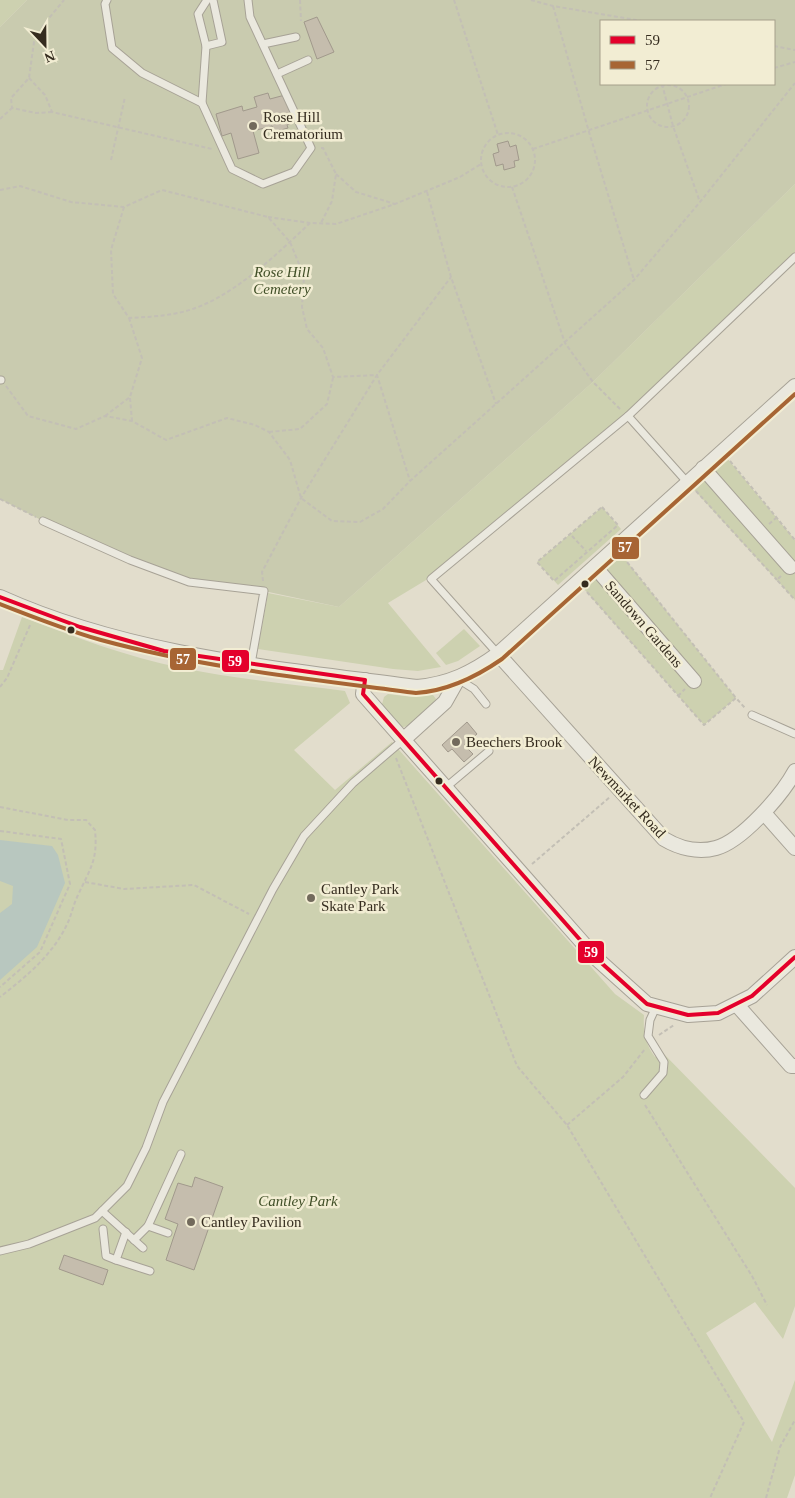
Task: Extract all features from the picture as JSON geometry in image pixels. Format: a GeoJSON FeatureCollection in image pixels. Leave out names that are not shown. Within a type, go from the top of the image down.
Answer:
{"type":"FeatureCollection","features":[{"type":"Feature","properties":{"kind":"street"},"geometry":{"type":"LineString","coordinates":[[0,597],[34,612],[164,651],[417,687],[458,679],[474,672],[498,654],[795,386]]}},
{"type":"Feature","properties":{"kind":"street"},"geometry":{"type":"LineString","coordinates":[[703,468],[790,567]]}},
{"type":"Feature","properties":{"kind":"street","name":"Sandown Gardens"},"geometry":{"type":"LineString","coordinates":[[596,565],[694,681]]}},
{"type":"Feature","properties":{"kind":"street","name":"Newmarket Road"},"geometry":{"type":"LineString","coordinates":[[498,654],[664,838],[684,848],[705,850],[726,844],[764,813],[787,787],[795,771]]}},
{"type":"Feature","properties":{"kind":"street"},"geometry":{"type":"LineString","coordinates":[[398,744],[445,702],[458,679]]}},
{"type":"Feature","properties":{"kind":"street"},"geometry":{"type":"LineString","coordinates":[[365,680],[363,694],[398,744],[445,788],[522,872],[597,959],[638,998],[656,1007],[688,1016],[718,1013],[752,996],[795,957]]}},
{"type":"Feature","properties":{"kind":"street"},"geometry":{"type":"LineString","coordinates":[[764,813],[795,848]]}},
{"type":"Feature","properties":{"kind":"street"},"geometry":{"type":"LineString","coordinates":[[737,1005],[791,1066],[795,1066]]}},
{"type":"Feature","properties":{"kind":"lane"},"geometry":{"type":"LineString","coordinates":[[107,0],[105,4],[112,48],[142,73],[202,103]]}},
{"type":"Feature","properties":{"kind":"lane"},"geometry":{"type":"LineString","coordinates":[[207,0],[198,14],[206,46],[202,103],[232,169],[263,184],[294,172],[311,148],[250,17],[247,0]]}},
{"type":"Feature","properties":{"kind":"lane"},"geometry":{"type":"LineString","coordinates":[[206,46],[222,42],[213,0]]}},
{"type":"Feature","properties":{"kind":"lane"},"geometry":{"type":"LineString","coordinates":[[263,44],[296,37]]}},
{"type":"Feature","properties":{"kind":"lane"},"geometry":{"type":"LineString","coordinates":[[277,74],[308,60]]}},
{"type":"Feature","properties":{"kind":"lane"},"geometry":{"type":"LineString","coordinates":[[498,654],[433,584],[432,579],[628,416],[795,257]]}},
{"type":"Feature","properties":{"kind":"lane"},"geometry":{"type":"LineString","coordinates":[[628,416],[687,482]]}},
{"type":"Feature","properties":{"kind":"lane"},"geometry":{"type":"LineString","coordinates":[[43,521],[130,560],[190,582],[264,590],[251,664]]}},
{"type":"Feature","properties":{"kind":"lane"},"geometry":{"type":"LineString","coordinates":[[458,679],[474,689],[486,704]]}},
{"type":"Feature","properties":{"kind":"lane"},"geometry":{"type":"LineString","coordinates":[[752,715],[795,734]]}},
{"type":"Feature","properties":{"kind":"lane"},"geometry":{"type":"LineString","coordinates":[[0,1251],[29,1244],[95,1218],[127,1186],[146,1148],[163,1102],[258,919],[304,836],[353,783],[398,744]]}},
{"type":"Feature","properties":{"kind":"lane"},"geometry":{"type":"LineString","coordinates":[[445,788],[489,751]]}},
{"type":"Feature","properties":{"kind":"lane"},"geometry":{"type":"LineString","coordinates":[[644,1095],[663,1072],[664,1062],[648,1036],[650,1020],[656,1007]]}},
{"type":"Feature","properties":{"kind":"lane"},"geometry":{"type":"LineString","coordinates":[[134,1240],[148,1226],[181,1154]]}},
{"type":"Feature","properties":{"kind":"lane"},"geometry":{"type":"LineString","coordinates":[[102,1211],[143,1248]]}},
{"type":"Feature","properties":{"kind":"lane"},"geometry":{"type":"LineString","coordinates":[[148,1226],[168,1233]]}},
{"type":"Feature","properties":{"kind":"lane"},"geometry":{"type":"LineString","coordinates":[[103,1229],[106,1256],[150,1271]]}},
{"type":"Feature","properties":{"kind":"lane"},"geometry":{"type":"LineString","coordinates":[[116,1260],[126,1232]]}},
{"type":"Feature","properties":{"kind":"path"},"geometry":{"type":"LineString","coordinates":[[12,108],[11,98],[29,78],[34,42],[45,22],[64,0]]}},
{"type":"Feature","properties":{"kind":"path"},"geometry":{"type":"LineString","coordinates":[[300,0],[300,21]]}},
{"type":"Feature","properties":{"kind":"path"},"geometry":{"type":"LineString","coordinates":[[454,0],[498,135]]}},
{"type":"Feature","properties":{"kind":"path"},"geometry":{"type":"LineString","coordinates":[[531,0],[554,6],[636,20]]}},
{"type":"Feature","properties":{"kind":"path"},"geometry":{"type":"LineString","coordinates":[[554,6],[588,132],[634,280]]}},
{"type":"Feature","properties":{"kind":"path"},"geometry":{"type":"LineString","coordinates":[[775,46],[795,50]]}},
{"type":"Feature","properties":{"kind":"path"},"geometry":{"type":"LineString","coordinates":[[775,68],[795,62]]}},
{"type":"Feature","properties":{"kind":"path"},"geometry":{"type":"LineString","coordinates":[[29,78],[45,95],[52,112]]}},
{"type":"Feature","properties":{"kind":"path"},"geometry":{"type":"LineString","coordinates":[[105,416],[132,421],[166,440],[227,418],[255,425],[269,432],[290,460],[300,498],[332,521],[360,522],[383,509],[410,481],[634,280],[700,202],[795,82]]}},
{"type":"Feature","properties":{"kind":"path"},"geometry":{"type":"LineString","coordinates":[[661,85],[651,93],[648,99],[648,111],[656,123],[661,126],[673,126],[679,124],[687,114],[689,102],[687,96],[677,86],[670,85]]}},
{"type":"Feature","properties":{"kind":"path"},"geometry":{"type":"LineString","coordinates":[[662,85],[673,126],[700,202]]}},
{"type":"Feature","properties":{"kind":"path"},"geometry":{"type":"LineString","coordinates":[[533,149],[723,85]]}},
{"type":"Feature","properties":{"kind":"path"},"geometry":{"type":"LineString","coordinates":[[111,160],[125,97]]}},
{"type":"Feature","properties":{"kind":"path"},"geometry":{"type":"LineString","coordinates":[[12,108],[36,114],[52,112],[224,152]]}},
{"type":"Feature","properties":{"kind":"path"},"geometry":{"type":"LineString","coordinates":[[0,119],[12,108]]}},
{"type":"Feature","properties":{"kind":"path"},"geometry":{"type":"LineString","coordinates":[[514,134],[522,137],[533,149],[534,165],[532,173],[520,184],[512,187],[504,187],[488,179],[481,164],[484,146],[498,135],[514,134]]}},
{"type":"Feature","properties":{"kind":"path"},"geometry":{"type":"LineString","coordinates":[[311,148],[323,148],[336,174],[356,192],[395,204]]}},
{"type":"Feature","properties":{"kind":"path"},"geometry":{"type":"LineString","coordinates":[[0,190],[20,186],[71,202],[124,207],[162,190],[268,217],[310,224],[336,224],[427,192],[460,177],[481,164]]}},
{"type":"Feature","properties":{"kind":"path"},"geometry":{"type":"LineString","coordinates":[[321,224],[332,201],[336,174]]}},
{"type":"Feature","properties":{"kind":"path"},"geometry":{"type":"LineString","coordinates":[[512,187],[565,343],[593,382],[628,416]]}},
{"type":"Feature","properties":{"kind":"path"},"geometry":{"type":"LineString","coordinates":[[427,192],[451,277],[496,404]]}},
{"type":"Feature","properties":{"kind":"path"},"geometry":{"type":"LineString","coordinates":[[124,207],[111,250],[113,294],[129,318],[142,358],[130,397],[132,421]]}},
{"type":"Feature","properties":{"kind":"path"},"geometry":{"type":"LineString","coordinates":[[268,217],[290,242],[304,276],[302,308],[307,329],[323,348],[333,377],[327,404],[300,429],[269,432]]}},
{"type":"Feature","properties":{"kind":"path"},"geometry":{"type":"LineString","coordinates":[[129,318],[187,311],[236,288],[310,224]]}},
{"type":"Feature","properties":{"kind":"path"},"geometry":{"type":"LineString","coordinates":[[264,590],[262,572],[300,498],[377,375],[451,277]]}},
{"type":"Feature","properties":{"kind":"path"},"geometry":{"type":"LineString","coordinates":[[333,377],[377,375]]}},
{"type":"Feature","properties":{"kind":"path"},"geometry":{"type":"LineString","coordinates":[[377,375],[410,481]]}},
{"type":"Feature","properties":{"kind":"path"},"geometry":{"type":"LineString","coordinates":[[0,380],[28,416],[76,428],[105,416],[130,397]]}},
{"type":"Feature","properties":{"kind":"path"},"geometry":{"type":"LineString","coordinates":[[722,452],[795,540]]}},
{"type":"Feature","properties":{"kind":"path"},"geometry":{"type":"LineString","coordinates":[[687,482],[795,600]]}},
{"type":"Feature","properties":{"kind":"path"},"geometry":{"type":"LineString","coordinates":[[0,498],[43,521]]}},
{"type":"Feature","properties":{"kind":"path"},"geometry":{"type":"LineString","coordinates":[[602,507],[618,525],[587,552],[554,581],[537,562],[602,507]]}},
{"type":"Feature","properties":{"kind":"path"},"geometry":{"type":"LineString","coordinates":[[572,536],[596,565]]}},
{"type":"Feature","properties":{"kind":"path"},"geometry":{"type":"LineString","coordinates":[[616,548],[736,698],[752,715]]}},
{"type":"Feature","properties":{"kind":"path"},"geometry":{"type":"LineString","coordinates":[[777,580],[790,567]]}},
{"type":"Feature","properties":{"kind":"path"},"geometry":{"type":"LineString","coordinates":[[578,581],[704,725],[736,698]]}},
{"type":"Feature","properties":{"kind":"path"},"geometry":{"type":"LineString","coordinates":[[0,687],[7,678],[32,621],[34,612]]}},
{"type":"Feature","properties":{"kind":"path"},"geometry":{"type":"LineString","coordinates":[[398,744],[517,1066],[567,1125],[744,1422],[710,1498]]}},
{"type":"Feature","properties":{"kind":"path"},"geometry":{"type":"LineString","coordinates":[[522,872],[619,790]]}},
{"type":"Feature","properties":{"kind":"path"},"geometry":{"type":"LineString","coordinates":[[0,807],[68,820],[86,820],[95,830],[96,843],[94,863],[68,922],[54,946],[34,969],[0,997]]}},
{"type":"Feature","properties":{"kind":"path"},"geometry":{"type":"LineString","coordinates":[[0,831],[61,839],[70,884],[40,952],[0,987]]}},
{"type":"Feature","properties":{"kind":"path"},"geometry":{"type":"LineString","coordinates":[[84,882],[124,890],[194,885],[258,919]]}},
{"type":"Feature","properties":{"kind":"path"},"geometry":{"type":"LineString","coordinates":[[567,1125],[622,1077],[650,1041],[688,1016]]}},
{"type":"Feature","properties":{"kind":"path"},"geometry":{"type":"LineString","coordinates":[[644,1095],[645,1108],[752,1276],[767,1305]]}},
{"type":"Feature","properties":{"kind":"path"},"geometry":{"type":"LineString","coordinates":[[766,1498],[780,1447],[795,1420]]}},
{"type":"Feature","properties":{"kind":"green space"},"geometry":{"type":"Polygon","coordinates":[[[0,0],[27,0],[0,27],[0,0]]]}},
{"type":"Feature","properties":{"kind":"green space","name":"Rose Hill Cemetery"},"geometry":{"type":"Polygon","coordinates":[[[27,0],[795,0],[795,184],[593,382],[339,607],[264,591],[189,582],[43,521],[0,499],[0,27],[27,0]]]}},
{"type":"Feature","properties":{"kind":"green space"},"geometry":{"type":"Polygon","coordinates":[[[795,184],[795,257],[628,416],[436,574],[388,603],[441,667],[418,671],[393,669],[258,649],[268,593],[339,607],[593,382],[795,184]]]}},
{"type":"Feature","properties":{"kind":"green space"},"geometry":{"type":"Polygon","coordinates":[[[722,452],[795,540],[795,600],[687,482],[722,452]]]}},
{"type":"Feature","properties":{"kind":"green space"},"geometry":{"type":"Polygon","coordinates":[[[602,507],[621,529],[558,585],[537,562],[602,507]]]}},
{"type":"Feature","properties":{"kind":"green space"},"geometry":{"type":"Polygon","coordinates":[[[616,548],[736,698],[704,725],[577,581],[616,548]]]}},
{"type":"Feature","properties":{"kind":"green space","name":"Cantley Park"},"geometry":{"type":"Polygon","coordinates":[[[22,617],[101,646],[182,668],[263,681],[345,691],[350,703],[294,750],[335,790],[392,742],[615,994],[644,1015],[645,1037],[655,1057],[661,1051],[795,1188],[795,1306],[783,1339],[755,1302],[706,1333],[772,1442],[795,1380],[795,1475],[787,1498],[0,1498],[0,670],[3,670],[22,617]]]}},
{"type":"Feature","properties":{"kind":"green space"},"geometry":{"type":"Polygon","coordinates":[[[464,629],[480,646],[458,661],[446,665],[436,653],[464,629]]]}},
{"type":"Feature","properties":{"kind":"green space"},"geometry":{"type":"Polygon","coordinates":[[[388,694],[413,697],[433,695],[436,699],[434,704],[421,718],[409,725],[398,728],[381,708],[384,697],[388,694]]]}},
{"type":"Feature","properties":{"kind":"shaded area"},"geometry":{"type":"Polygon","coordinates":[[[0,840],[52,846],[58,855],[65,883],[37,947],[0,980],[0,913],[12,904],[13,886],[0,881],[0,840]]]}},
{"type":"Feature","properties":{"kind":"building"},"geometry":{"type":"Polygon","coordinates":[[[317,17],[334,52],[317,59],[304,22],[317,17]]]}},
{"type":"Feature","properties":{"kind":"building","name":"Rose Hill Crematorium"},"geometry":{"type":"Polygon","coordinates":[[[268,93],[270,99],[285,95],[293,123],[287,125],[288,128],[274,132],[272,126],[253,131],[259,153],[238,159],[231,133],[222,136],[216,114],[242,106],[243,111],[257,107],[254,97],[268,93]]]}},
{"type":"Feature","properties":{"kind":"building"},"geometry":{"type":"Polygon","coordinates":[[[508,141],[510,147],[516,145],[519,160],[514,161],[515,167],[504,170],[503,164],[496,166],[493,154],[499,152],[497,144],[508,141]]]}},
{"type":"Feature","properties":{"kind":"building","name":"Beechers Brook"},"geometry":{"type":"Polygon","coordinates":[[[467,722],[477,734],[464,745],[473,754],[464,762],[452,749],[448,752],[442,745],[467,722]]]}},
{"type":"Feature","properties":{"kind":"building","name":"Cantley Pavilion"},"geometry":{"type":"Polygon","coordinates":[[[195,1177],[223,1187],[194,1270],[166,1260],[178,1224],[165,1219],[178,1183],[192,1187],[195,1177]]]}},
{"type":"Feature","properties":{"kind":"building"},"geometry":{"type":"Polygon","coordinates":[[[64,1255],[108,1270],[103,1285],[59,1269],[64,1255]]]}},
{"type":"Feature","properties":{"kind":"transit line","name":"57"},"geometry":{"type":"LineString","coordinates":[[0,604],[88,636],[140,650],[257,672],[416,693],[428,692],[461,682],[482,672],[502,659],[795,394]]}},
{"type":"Feature","properties":{"kind":"transit line","name":"59"},"geometry":{"type":"LineString","coordinates":[[0,597],[80,627],[164,651],[365,680],[363,694],[597,959],[647,1004],[688,1015],[718,1013],[752,996],[795,957]]}},
{"type":"Feature","properties":{"kind":"place","name":"Rose Hill Crematorium"},"geometry":{"type":"Point","coordinates":[253,126]}},
{"type":"Feature","properties":{"kind":"place","name":"Beechers Brook"},"geometry":{"type":"Point","coordinates":[456,742]}},
{"type":"Feature","properties":{"kind":"place","name":"Cantley Park Skate Park"},"geometry":{"type":"Point","coordinates":[311,898]}},
{"type":"Feature","properties":{"kind":"place","name":"Cantley Pavilion"},"geometry":{"type":"Point","coordinates":[191,1222]}}]}
